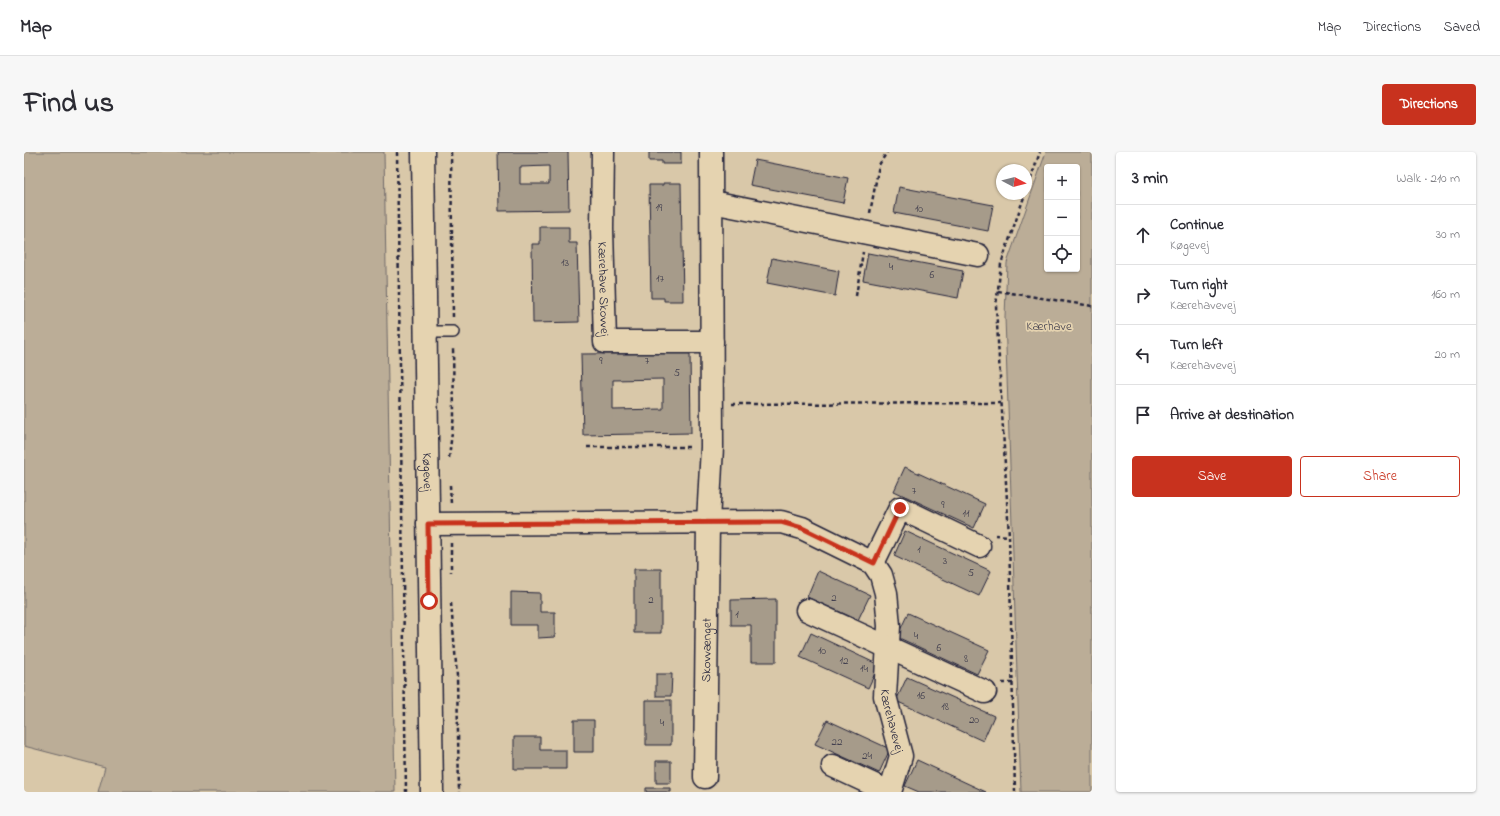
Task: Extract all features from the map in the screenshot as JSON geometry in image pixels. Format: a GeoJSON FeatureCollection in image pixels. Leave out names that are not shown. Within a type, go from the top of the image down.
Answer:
{"type":"FeatureCollection","features":[{"type":"Feature","properties":{"kind":"street","name":"Køgevej"},"geometry":{"type":"LineString","coordinates":[[424,152],[432,792]]}},
{"type":"Feature","properties":{"kind":"street","name":"Kærehave Skovvej"},"geometry":{"type":"LineString","coordinates":[[603,152],[602,229],[605,342],[712,342]]}},
{"type":"Feature","properties":{"kind":"street"},"geometry":{"type":"LineString","coordinates":[[708,522],[712,447],[711,152]]}},
{"type":"Feature","properties":{"kind":"street"},"geometry":{"type":"LineString","coordinates":[[712,202],[978,255]]}},
{"type":"Feature","properties":{"kind":"street"},"geometry":{"type":"LineString","coordinates":[[428,524],[781,522],[802,528],[874,563],[900,508],[979,546]]}},
{"type":"Feature","properties":{"kind":"street","name":"Skovvænget"},"geometry":{"type":"LineString","coordinates":[[705,777],[708,522]]}},
{"type":"Feature","properties":{"kind":"street","name":"Kærehavevej"},"geometry":{"type":"LineString","coordinates":[[833,766],[890,792],[901,756],[885,696],[889,626],[886,593],[881,575],[874,563]]}},
{"type":"Feature","properties":{"kind":"street"},"geometry":{"type":"LineString","coordinates":[[806,610],[985,692]]}},
{"type":"Feature","properties":{"kind":"lane"},"geometry":{"type":"LineString","coordinates":[[426,332],[453,332]]}},
{"type":"Feature","properties":{"kind":"path"},"geometry":{"type":"LineString","coordinates":[[396,152],[406,792]]}},
{"type":"Feature","properties":{"kind":"path"},"geometry":{"type":"LineString","coordinates":[[449,459],[454,415],[451,152]]}},
{"type":"Feature","properties":{"kind":"path"},"geometry":{"type":"LineString","coordinates":[[1032,175],[1040,152]]}},
{"type":"Feature","properties":{"kind":"path"},"geometry":{"type":"LineString","coordinates":[[1015,792],[1009,544],[996,306],[1001,264],[1024,200]]}},
{"type":"Feature","properties":{"kind":"path"},"geometry":{"type":"LineString","coordinates":[[998,290],[1092,306]]}},
{"type":"Feature","properties":{"kind":"path"},"geometry":{"type":"LineString","coordinates":[[712,404],[1002,403]]}},
{"type":"Feature","properties":{"kind":"path"},"geometry":{"type":"LineString","coordinates":[[587,447],[712,447]]}},
{"type":"Feature","properties":{"kind":"path"},"geometry":{"type":"LineString","coordinates":[[450,481],[451,578]]}},
{"type":"Feature","properties":{"kind":"path"},"geometry":{"type":"LineString","coordinates":[[451,600],[457,676],[459,792]]}},
{"type":"Feature","properties":{"kind":"green space"},"geometry":{"type":"Polygon","coordinates":[[[24,152],[384,152],[395,792],[98,792],[105,767],[24,746],[24,152]]]}},
{"type":"Feature","properties":{"kind":"green space","name":"Kærhave"},"geometry":{"type":"Polygon","coordinates":[[[1046,152],[1092,152],[1092,792],[1021,792],[1005,317],[1007,263],[1029,200],[1032,200],[1032,192],[1046,152]]]}},
{"type":"Feature","properties":{"kind":"building"},"geometry":{"type":"Polygon","coordinates":[[[498,152],[568,152],[569,210],[499,211],[498,152]],[[549,166],[520,167],[520,184],[549,184],[549,166]]]}},
{"type":"Feature","properties":{"kind":"building"},"geometry":{"type":"Polygon","coordinates":[[[649,152],[681,152],[681,164],[662,164],[662,161],[649,161],[649,152]]]}},
{"type":"Feature","properties":{"kind":"building"},"geometry":{"type":"Polygon","coordinates":[[[755,160],[848,178],[843,203],[750,185],[755,160]]]}},
{"type":"Feature","properties":{"kind":"building"},"geometry":{"type":"Polygon","coordinates":[[[663,183],[681,183],[683,301],[664,301],[664,298],[651,298],[649,185],[663,185],[663,183]]]}},
{"type":"Feature","properties":{"kind":"building"},"geometry":{"type":"Polygon","coordinates":[[[899,187],[993,205],[988,231],[894,213],[899,187]]]}},
{"type":"Feature","properties":{"kind":"building"},"geometry":{"type":"Polygon","coordinates":[[[540,227],[569,227],[569,243],[577,243],[579,322],[533,323],[532,244],[540,244],[540,227]]]}},
{"type":"Feature","properties":{"kind":"building"},"geometry":{"type":"Polygon","coordinates":[[[868,253],[963,271],[958,298],[863,280],[868,253]]]}},
{"type":"Feature","properties":{"kind":"building"},"geometry":{"type":"Polygon","coordinates":[[[772,258],[839,271],[835,296],[767,283],[772,258]]]}},
{"type":"Feature","properties":{"kind":"building"},"geometry":{"type":"Polygon","coordinates":[[[690,353],[691,433],[583,435],[581,354],[690,353]],[[663,379],[613,380],[613,410],[663,409],[663,379]]]}},
{"type":"Feature","properties":{"kind":"building"},"geometry":{"type":"Polygon","coordinates":[[[905,467],[985,504],[974,528],[894,491],[905,467]]]}},
{"type":"Feature","properties":{"kind":"building"},"geometry":{"type":"Polygon","coordinates":[[[905,531],[991,571],[979,596],[894,556],[905,531]]]}},
{"type":"Feature","properties":{"kind":"building"},"geometry":{"type":"Polygon","coordinates":[[[634,569],[661,569],[661,633],[634,633],[634,569]]]}},
{"type":"Feature","properties":{"kind":"building"},"geometry":{"type":"Polygon","coordinates":[[[818,571],[870,595],[858,620],[807,597],[818,571]]]}},
{"type":"Feature","properties":{"kind":"building"},"geometry":{"type":"Polygon","coordinates":[[[511,592],[540,593],[540,612],[555,612],[555,637],[538,638],[538,625],[511,625],[511,592]]]}},
{"type":"Feature","properties":{"kind":"building"},"geometry":{"type":"Polygon","coordinates":[[[776,599],[776,662],[751,662],[751,625],[731,625],[731,600],[776,599]]]}},
{"type":"Feature","properties":{"kind":"building"},"geometry":{"type":"Polygon","coordinates":[[[908,613],[989,650],[977,674],[897,637],[908,613]]]}},
{"type":"Feature","properties":{"kind":"building"},"geometry":{"type":"Polygon","coordinates":[[[811,633],[879,665],[868,688],[800,657],[811,633]]]}},
{"type":"Feature","properties":{"kind":"building"},"geometry":{"type":"Polygon","coordinates":[[[656,674],[672,674],[671,696],[656,696],[656,674]]]}},
{"type":"Feature","properties":{"kind":"building"},"geometry":{"type":"Polygon","coordinates":[[[907,677],[994,716],[983,741],[896,701],[907,677]]]}},
{"type":"Feature","properties":{"kind":"building"},"geometry":{"type":"Polygon","coordinates":[[[646,700],[671,700],[671,745],[646,745],[646,700]]]}},
{"type":"Feature","properties":{"kind":"building"},"geometry":{"type":"Polygon","coordinates":[[[574,720],[594,720],[594,752],[574,752],[574,720]]]}},
{"type":"Feature","properties":{"kind":"building"},"geometry":{"type":"Polygon","coordinates":[[[827,720],[890,749],[879,773],[815,744],[827,720]]]}},
{"type":"Feature","properties":{"kind":"building"},"geometry":{"type":"Polygon","coordinates":[[[514,737],[540,737],[540,750],[566,750],[566,769],[514,769],[514,737]]]}},
{"type":"Feature","properties":{"kind":"building"},"geometry":{"type":"Polygon","coordinates":[[[917,760],[986,792],[919,792],[905,786],[917,760]]]}},
{"type":"Feature","properties":{"kind":"building"},"geometry":{"type":"Polygon","coordinates":[[[656,761],[671,761],[671,783],[656,783],[656,761]]]}},
{"type":"Feature","properties":{"kind":"building"},"geometry":{"type":"Polygon","coordinates":[[[646,788],[671,788],[671,792],[646,792],[646,788]]]}},
{"type":"Feature","properties":{"kind":"route"},"geometry":{"type":"LineString","coordinates":[[429,601],[428,524],[781,522],[802,528],[874,563],[900,508]]}}]}
